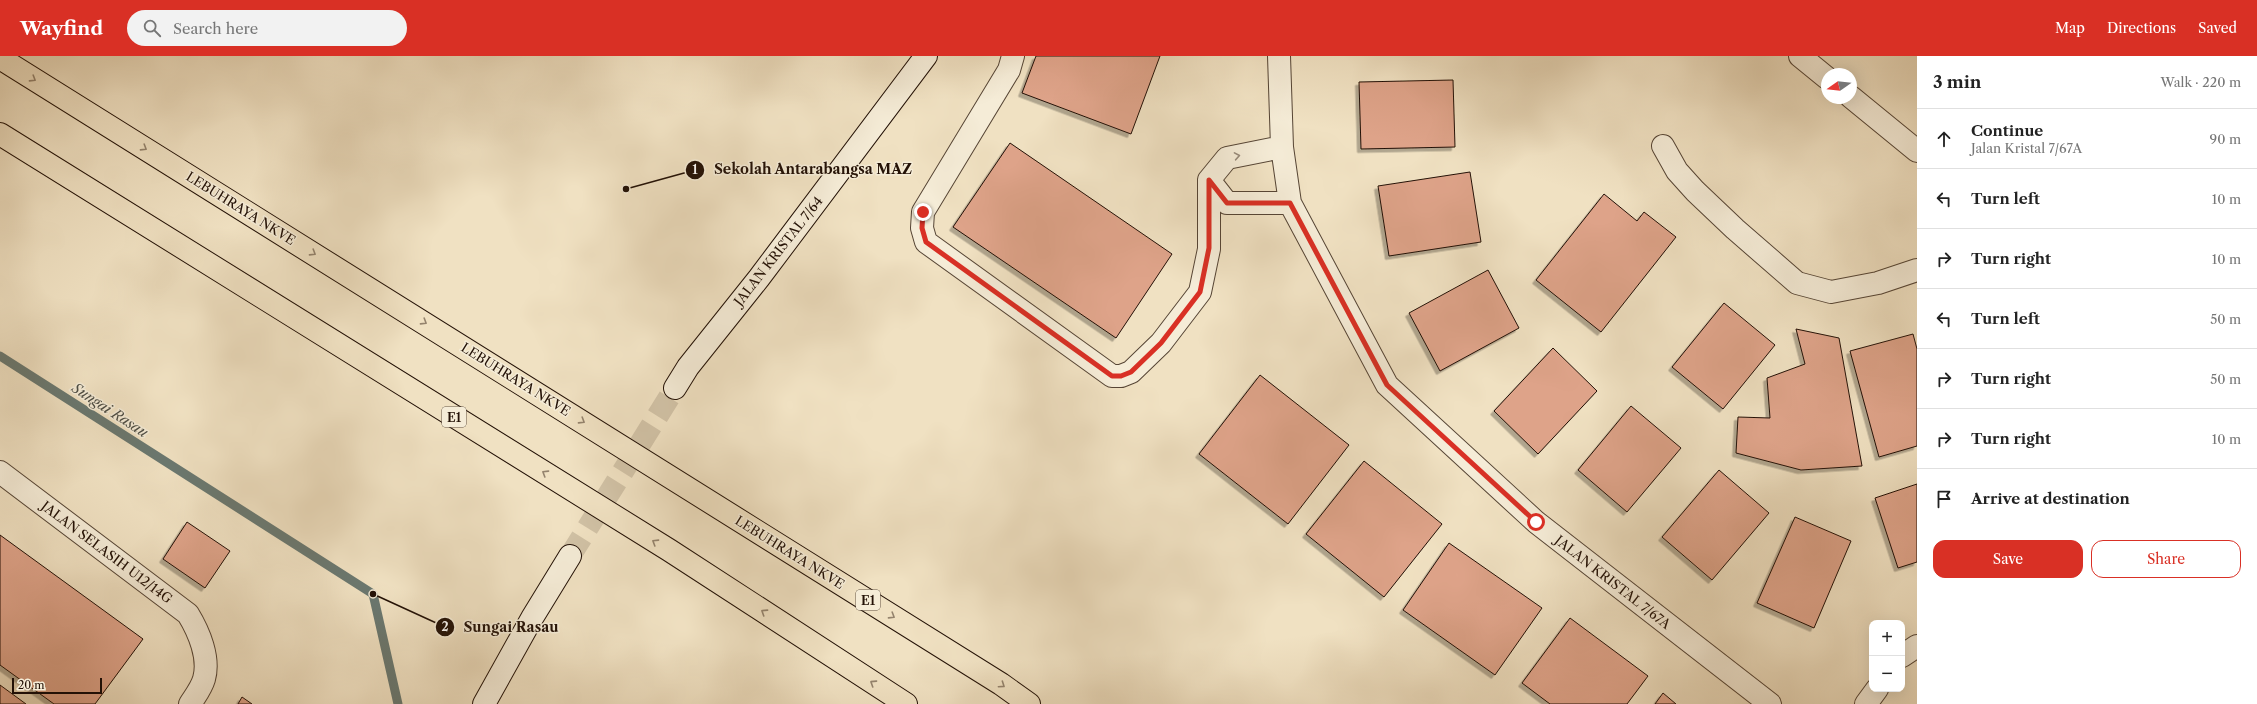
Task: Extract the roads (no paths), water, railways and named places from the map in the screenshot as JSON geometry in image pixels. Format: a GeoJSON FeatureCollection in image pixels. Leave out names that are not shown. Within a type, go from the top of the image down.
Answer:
{"type":"FeatureCollection","features":[{"type":"Feature","properties":{"kind":"highway","name":"LEBUHRAYA NKVE"},"geometry":{"type":"LineString","coordinates":[[0,58],[545,398],[994,680],[1029,704]]}},
{"type":"Feature","properties":{"kind":"highway","name":"E1"},"geometry":{"type":"LineString","coordinates":[[0,134],[669,550],[906,704]]}},
{"type":"Feature","properties":{"kind":"street","name":"JALAN KRISTAL 7/64"},"geometry":{"type":"LineString","coordinates":[[675,388],[688,367],[759,278],[926,56]]}},
{"type":"Feature","properties":{"kind":"street"},"geometry":{"type":"LineString","coordinates":[[1013,56],[1009,70],[923,212],[922,228],[926,242],[1112,376],[1121,376],[1131,372],[1161,343],[1200,292],[1209,248],[1209,180],[1227,158],[1282,147]]}},
{"type":"Feature","properties":{"kind":"street","name":"JALAN KRISTAL 7/67A"},"geometry":{"type":"LineString","coordinates":[[1279,56],[1282,147],[1290,203],[1387,385],[1536,522],[1770,704]]}},
{"type":"Feature","properties":{"kind":"street"},"geometry":{"type":"LineString","coordinates":[[1800,56],[1821,73]]}},
{"type":"Feature","properties":{"kind":"street"},"geometry":{"type":"LineString","coordinates":[[1857,103],[1917,151]]}},
{"type":"Feature","properties":{"kind":"street"},"geometry":{"type":"LineString","coordinates":[[1663,146],[1677,171],[1695,191],[1735,229],[1797,283],[1831,292],[1878,283],[1917,270]]}},
{"type":"Feature","properties":{"kind":"street"},"geometry":{"type":"LineString","coordinates":[[1209,180],[1227,203],[1290,203]]}},
{"type":"Feature","properties":{"kind":"street","name":"JALAN SELASIH U12/14G"},"geometry":{"type":"LineString","coordinates":[[0,472],[188,614],[202,642],[204,678],[190,704]]}},
{"type":"Feature","properties":{"kind":"street"},"geometry":{"type":"LineString","coordinates":[[484,704],[532,618],[570,556]]}},
{"type":"Feature","properties":{"kind":"street"},"geometry":{"type":"LineString","coordinates":[[1905,654],[1917,646]]}},
{"type":"Feature","properties":{"kind":"street"},"geometry":{"type":"LineString","coordinates":[[1866,704],[1875,692]]}},
{"type":"Feature","properties":{"kind":"waterway","name":"Sungai Rasau"},"geometry":{"type":"LineString","coordinates":[[0,356],[373,594],[398,704]]}},
{"type":"Feature","properties":{"kind":"tunnel"},"geometry":{"type":"LineString","coordinates":[[570,556],[675,388]]}},
{"type":"Feature","properties":{"kind":"place","name":"Sekolah Antarabangsa MAZ"},"geometry":{"type":"Point","coordinates":[626,189]}},
{"type":"Feature","properties":{"kind":"place","name":"Sungai Rasau"},"geometry":{"type":"Point","coordinates":[373,594]}}]}
